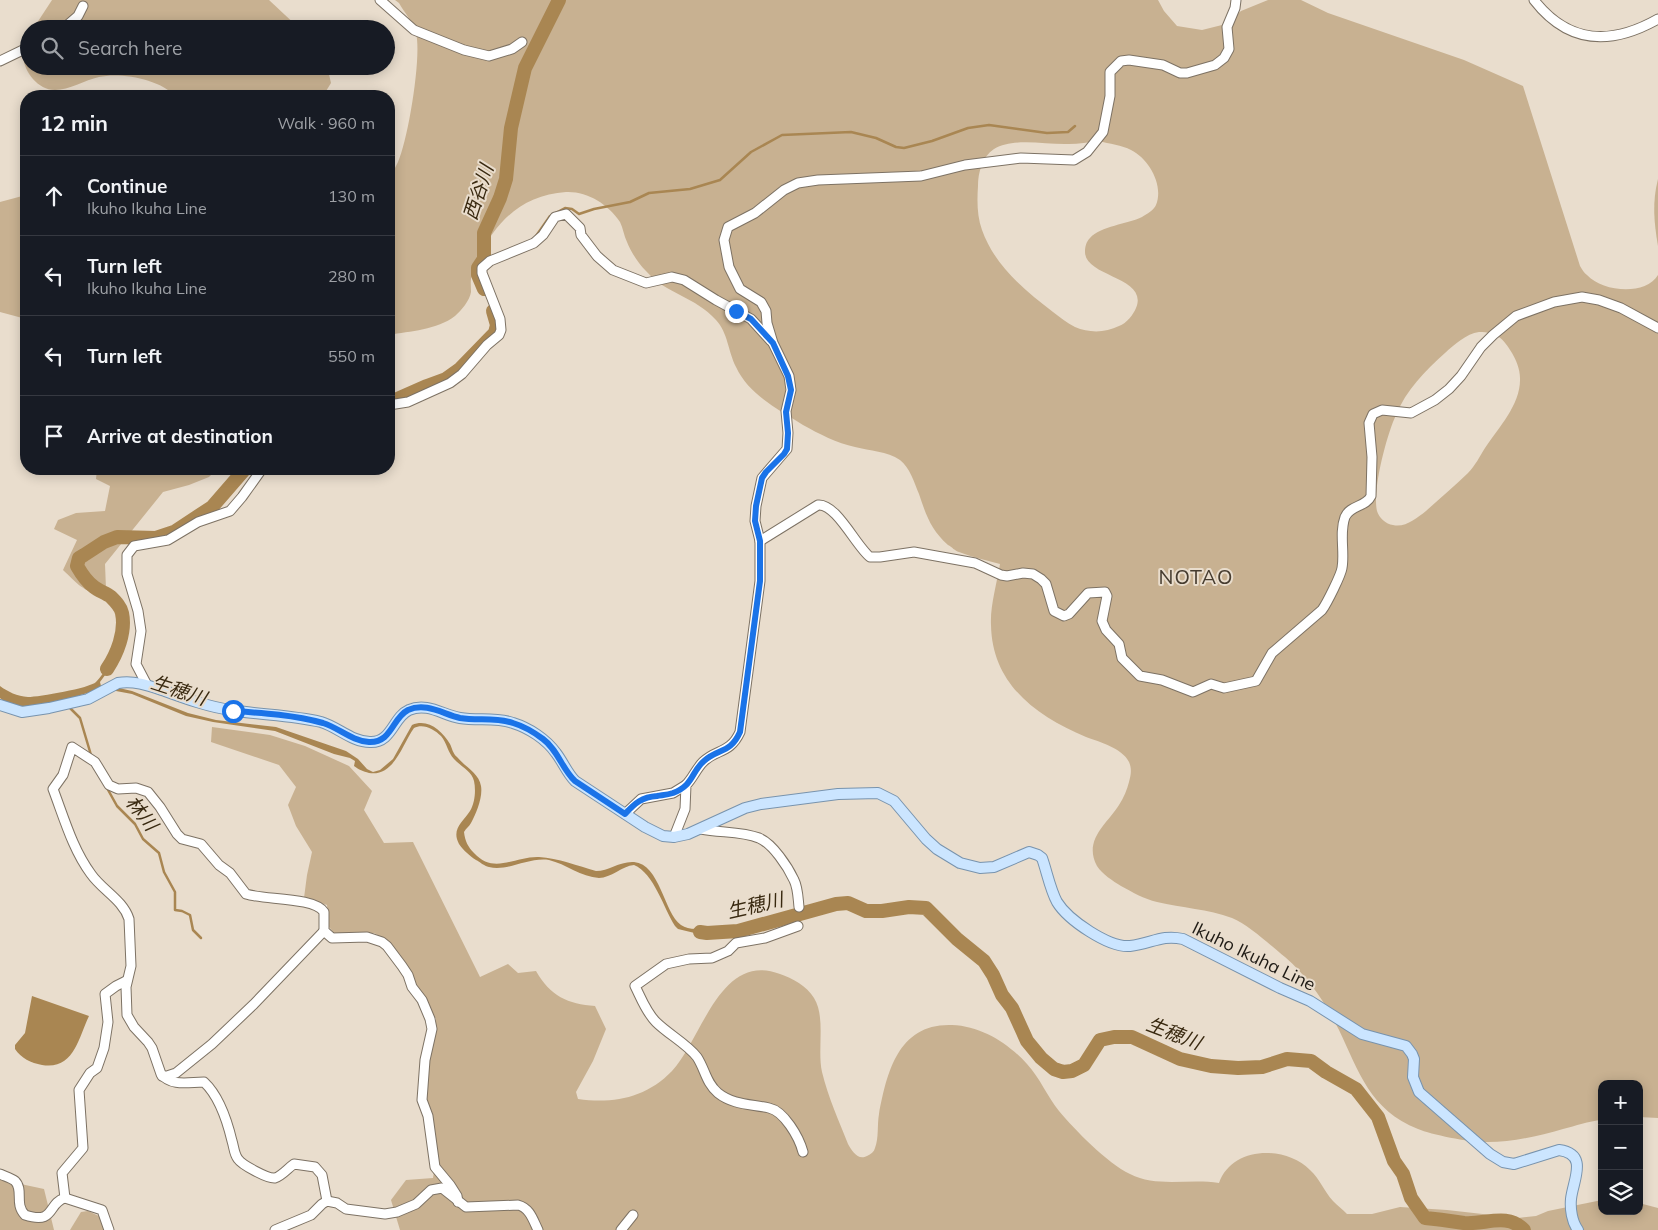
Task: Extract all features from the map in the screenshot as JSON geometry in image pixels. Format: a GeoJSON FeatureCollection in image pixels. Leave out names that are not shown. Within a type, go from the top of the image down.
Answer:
{"type":"FeatureCollection","features":[{"type":"Feature","properties":{"kind":"main road","name":"Ikuho Ikuha Line"},"geometry":{"type":"LineString","coordinates":[[0,705],[22,712],[67,705],[88,699],[114,684],[123,682],[147,685],[215,707],[321,722],[357,739],[370,742],[381,740],[388,734],[402,715],[408,710],[417,708],[430,708],[459,718],[513,723],[543,739],[557,754],[575,781],[658,834],[674,836],[688,834],[745,808],[761,804],[838,794],[878,793],[894,801],[932,844],[960,864],[980,868],[994,867],[1029,852],[1038,855],[1042,858],[1057,901],[1064,911],[1107,942],[1127,947],[1172,936],[1183,939],[1280,988],[1310,1000],[1362,1034],[1406,1046],[1414,1059],[1413,1077],[1419,1092],[1490,1154],[1503,1162],[1514,1164],[1559,1150],[1571,1154],[1576,1160],[1578,1167],[1571,1200],[1572,1216],[1578,1230]]}},
{"type":"Feature","properties":{"kind":"street"},"geometry":{"type":"LineString","coordinates":[[380,0],[414,30],[464,50],[489,56],[512,49],[522,42]]}},
{"type":"Feature","properties":{"kind":"street"},"geometry":{"type":"LineString","coordinates":[[625,814],[641,799],[666,795],[686,786],[704,761],[728,748],[736,740],[740,732],[760,581],[760,541],[755,521],[762,478],[784,454],[788,442],[786,412],[791,383],[773,343],[767,323],[766,311],[762,302],[740,289],[730,267],[724,240],[728,228],[763,208],[784,190],[798,183],[818,180],[921,176],[965,164],[1021,158],[1074,160],[1087,152],[1103,132],[1110,96],[1110,72],[1121,61],[1129,60],[1163,65],[1180,73],[1187,73],[1215,65],[1224,58],[1229,49],[1227,27],[1236,0]]}},
{"type":"Feature","properties":{"kind":"street"},"geometry":{"type":"LineString","coordinates":[[1534,0],[1555,20],[1570,30],[1587,36],[1602,38],[1618,36],[1658,19]]}},
{"type":"Feature","properties":{"kind":"street"},"geometry":{"type":"LineString","coordinates":[[73,20],[78,16],[83,6]]}},
{"type":"Feature","properties":{"kind":"street"},"geometry":{"type":"LineString","coordinates":[[0,61],[20,51]]}},
{"type":"Feature","properties":{"kind":"street"},"geometry":{"type":"LineString","coordinates":[[395,404],[408,402],[450,383],[462,374],[487,345],[499,335],[501,330],[500,319],[482,273],[482,268],[490,262],[534,244],[543,235],[555,217],[563,214],[568,215],[580,228],[580,234],[597,256],[613,270],[646,283],[672,277],[684,280],[716,300],[749,317],[773,343]]}},
{"type":"Feature","properties":{"kind":"street"},"geometry":{"type":"LineString","coordinates":[[760,541],[818,505],[826,505],[870,557],[914,552],[975,563],[1007,576],[1023,573],[1033,574],[1046,584],[1054,611],[1064,616],[1069,614],[1088,593],[1105,592],[1107,596],[1102,621],[1103,625],[1119,644],[1122,658],[1141,677],[1162,680],[1193,692],[1210,684],[1224,688],[1254,682],[1272,653],[1322,610],[1339,577],[1342,568],[1345,517],[1350,510],[1368,501],[1371,496],[1372,457],[1369,423],[1373,414],[1382,410],[1410,413],[1435,400],[1461,376],[1481,347],[1493,334],[1516,316],[1554,302],[1582,297],[1598,300],[1621,308],[1658,328]]}},
{"type":"Feature","properties":{"kind":"street"},"geometry":{"type":"LineString","coordinates":[[147,685],[136,664],[141,631],[138,611],[127,574],[127,555],[134,546],[168,540],[198,522],[230,510],[258,475]]}},
{"type":"Feature","properties":{"kind":"street"},"geometry":{"type":"LineString","coordinates":[[162,1076],[176,1073],[206,1049],[254,1004],[324,931],[324,912],[319,906],[302,902],[243,893],[230,872],[219,865],[201,844],[182,839],[177,834],[148,792],[136,788],[118,789],[109,785],[93,761],[72,747],[63,775],[53,789],[84,864],[96,881],[127,913],[130,924],[131,966],[126,981],[127,1015],[134,1028],[152,1048],[162,1076],[173,1083],[204,1082],[212,1091],[220,1105],[232,1140],[234,1152],[240,1161],[265,1176],[274,1178],[294,1164],[315,1167],[322,1175],[327,1202]]}},
{"type":"Feature","properties":{"kind":"street"},"geometry":{"type":"LineString","coordinates":[[674,836],[685,809],[686,786]]}},
{"type":"Feature","properties":{"kind":"street"},"geometry":{"type":"LineString","coordinates":[[701,829],[748,835],[760,839],[769,845],[776,852],[794,880],[799,907]]}},
{"type":"Feature","properties":{"kind":"street"},"geometry":{"type":"LineString","coordinates":[[798,926],[765,938],[736,943],[728,951],[712,958],[689,959],[666,964],[635,986],[646,1008],[657,1023],[696,1056],[712,1088],[740,1104],[771,1108],[779,1113],[793,1130],[803,1152]]}},
{"type":"Feature","properties":{"kind":"street"},"geometry":{"type":"LineString","coordinates":[[324,931],[332,938],[367,937],[382,942],[402,966],[408,975],[412,987],[422,1000],[432,1029],[425,1066],[422,1100],[428,1116],[435,1168],[450,1185],[457,1196],[458,1202]]}},
{"type":"Feature","properties":{"kind":"street"},"geometry":{"type":"LineString","coordinates":[[65,1198],[62,1173],[83,1148],[79,1090],[87,1077],[97,1068],[104,1048],[108,1022],[105,994],[126,981]]}},
{"type":"Feature","properties":{"kind":"street"},"geometry":{"type":"LineString","coordinates":[[0,1174],[14,1180],[19,1192],[19,1205],[23,1213],[28,1216],[42,1218],[48,1216],[61,1199],[65,1198],[102,1210],[109,1230]]}},
{"type":"Feature","properties":{"kind":"street"},"geometry":{"type":"LineString","coordinates":[[275,1230],[311,1215],[322,1204],[327,1202],[337,1203],[346,1210],[386,1214],[397,1212],[416,1204],[430,1190],[442,1188],[448,1191],[462,1205],[471,1208],[523,1206],[530,1213],[538,1230]]}},
{"type":"Feature","properties":{"kind":"street"},"geometry":{"type":"LineString","coordinates":[[620,1230],[632,1215]]}},
{"type":"Feature","properties":{"kind":"shaded area"},"geometry":{"type":"Polygon","coordinates":[[[52,0],[269,0],[290,20],[39,20],[52,0]]]}},
{"type":"Feature","properties":{"kind":"shaded area"},"geometry":{"type":"Polygon","coordinates":[[[395,0],[1158,0],[1164,11],[1177,26],[1202,30],[1226,24],[1241,11],[1268,0],[1301,0],[1328,13],[1464,60],[1523,86],[1583,271],[1594,281],[1603,285],[1624,289],[1644,286],[1652,282],[1658,275],[1658,1118],[1643,1117],[1643,1080],[1598,1080],[1598,1121],[1535,1136],[1497,1142],[1463,1140],[1418,1129],[1402,1121],[1377,1100],[1360,1075],[1334,1020],[1322,1000],[1301,973],[1285,957],[1239,921],[1223,915],[1147,899],[1121,886],[1105,875],[1097,866],[1093,857],[1093,848],[1098,833],[1124,796],[1130,777],[1129,762],[1116,749],[1068,729],[1050,719],[1034,708],[1008,681],[999,664],[993,646],[991,625],[1000,564],[958,551],[948,545],[937,534],[924,509],[909,471],[900,460],[890,455],[835,441],[822,435],[784,413],[748,386],[733,361],[720,325],[708,312],[663,285],[646,271],[631,250],[620,222],[603,204],[589,196],[566,192],[532,200],[518,208],[495,230],[486,244],[471,277],[469,298],[457,314],[448,321],[432,327],[395,334],[395,168],[406,136],[416,78],[417,44],[415,29],[399,3],[395,0]],[[1099,141],[1069,144],[1011,143],[1002,145],[990,152],[981,166],[978,214],[980,225],[994,255],[1021,286],[1069,324],[1080,329],[1097,331],[1114,328],[1125,323],[1136,308],[1138,298],[1134,290],[1126,283],[1095,267],[1088,260],[1085,252],[1087,243],[1095,234],[1107,228],[1142,217],[1156,205],[1158,189],[1153,173],[1138,154],[1127,148],[1099,141]],[[1479,332],[1461,340],[1423,374],[1405,397],[1392,424],[1378,476],[1377,511],[1381,518],[1388,523],[1397,526],[1415,519],[1463,478],[1471,470],[1508,415],[1517,397],[1520,378],[1519,368],[1506,343],[1495,335],[1479,332]]]}},
{"type":"Feature","properties":{"kind":"shaded area"},"geometry":{"type":"Polygon","coordinates":[[[30,75],[118,75],[99,77],[60,90],[43,87],[30,75]]]}},
{"type":"Feature","properties":{"kind":"shaded area"},"geometry":{"type":"Polygon","coordinates":[[[118,75],[329,75],[331,83],[327,90],[168,90],[150,81],[118,75]]]}},
{"type":"Feature","properties":{"kind":"shaded area"},"geometry":{"type":"Polygon","coordinates":[[[1658,179],[1658,246],[1654,212],[1658,179]]]}},
{"type":"Feature","properties":{"kind":"shaded area"},"geometry":{"type":"Polygon","coordinates":[[[20,197],[20,317],[0,312],[0,202],[20,197]]]}},
{"type":"Feature","properties":{"kind":"shaded area"},"geometry":{"type":"Polygon","coordinates":[[[96,475],[211,475],[189,485],[163,492],[105,564],[106,589],[94,592],[81,586],[63,570],[77,540],[54,529],[58,520],[76,513],[105,511],[110,486],[96,479],[96,475]]]}},
{"type":"Feature","properties":{"kind":"shaded area","name":"生穂川"},"geometry":{"type":"Polygon","coordinates":[[[115,652],[117,653],[114,663],[100,682],[101,686],[132,691],[188,713],[216,720],[276,727],[346,751],[373,772],[380,770],[393,759],[412,725],[424,723],[434,727],[439,730],[450,744],[456,756],[480,781],[481,795],[479,805],[471,823],[464,832],[468,846],[482,859],[489,863],[497,864],[539,857],[596,871],[634,862],[643,865],[650,871],[675,919],[681,925],[692,929],[711,930],[722,935],[707,936],[678,929],[653,883],[641,869],[634,865],[599,878],[586,875],[549,860],[533,861],[503,868],[485,866],[465,851],[459,844],[456,834],[473,804],[475,788],[473,777],[452,757],[441,736],[428,728],[421,726],[414,728],[391,765],[378,773],[369,773],[354,766],[355,761],[350,758],[334,754],[275,731],[186,716],[132,694],[97,690],[55,703],[21,707],[6,703],[0,698],[0,686],[20,696],[28,697],[64,692],[92,684],[102,675],[115,652]]]}},
{"type":"Feature","properties":{"kind":"shaded area"},"geometry":{"type":"Polygon","coordinates":[[[212,727],[270,735],[305,746],[349,766],[372,791],[364,810],[384,843],[413,842],[480,977],[508,964],[518,973],[536,971],[541,980],[554,993],[568,1001],[595,1006],[606,1029],[593,1061],[576,1092],[578,1099],[604,1101],[628,1097],[640,1093],[662,1080],[683,1057],[715,1002],[727,986],[742,975],[759,970],[780,974],[799,983],[814,998],[820,1014],[821,1063],[824,1081],[848,1144],[851,1150],[861,1157],[872,1153],[875,1149],[878,1118],[886,1082],[892,1066],[908,1041],[919,1032],[934,1026],[963,1026],[993,1037],[1020,1056],[1032,1069],[1059,1111],[1082,1136],[1111,1162],[1140,1178],[1162,1182],[1197,1181],[1219,1183],[1226,1171],[1235,1162],[1247,1156],[1260,1153],[1274,1153],[1287,1156],[1310,1170],[1333,1201],[1347,1214],[1372,1214],[1400,1207],[1518,1218],[1536,1216],[1548,1211],[1598,1201],[1598,1215],[1643,1215],[1643,1204],[1658,1208],[1658,1230],[400,1230],[391,1200],[406,1180],[433,1178],[437,1152],[425,1098],[428,1061],[436,1033],[436,1019],[404,962],[389,941],[374,933],[335,934],[329,927],[327,905],[304,898],[312,852],[296,826],[288,805],[296,787],[279,765],[211,742],[212,727]]]}},
{"type":"Feature","properties":{"kind":"shaded area"},"geometry":{"type":"Polygon","coordinates":[[[32,996],[89,1016],[78,1043],[68,1058],[61,1063],[53,1065],[38,1064],[23,1057],[15,1049],[15,1045],[25,1033],[32,996]]]}},
{"type":"Feature","properties":{"kind":"shaded area"},"geometry":{"type":"Polygon","coordinates":[[[0,1170],[16,1183],[44,1189],[54,1230],[0,1230],[0,1170]]]}},
{"type":"Feature","properties":{"kind":"shaded area"},"geometry":{"type":"Polygon","coordinates":[[[88,1211],[101,1217],[106,1230],[70,1230],[81,1212],[88,1211]]]}},
{"type":"Feature","properties":{"kind":"waterway","name":"西谷川"},"geometry":{"type":"LineString","coordinates":[[484,289],[478,275],[478,268],[484,259],[484,233],[500,198],[506,179],[511,128],[525,68],[559,0]]}},
{"type":"Feature","properties":{"kind":"waterway"},"geometry":{"type":"LineString","coordinates":[[536,236],[550,216],[565,208],[572,209],[579,214],[630,202],[649,193],[690,189],[720,180],[751,152],[782,135],[851,132],[904,148],[932,141],[968,128],[989,125],[1047,133],[1068,132],[1075,126]]}},
{"type":"Feature","properties":{"kind":"waterway","name":"西谷川"},"geometry":{"type":"LineString","coordinates":[[395,400],[446,379],[460,369],[495,333],[497,325],[493,311]]}},
{"type":"Feature","properties":{"kind":"waterway","name":"西谷川"},"geometry":{"type":"LineString","coordinates":[[107,669],[114,657],[122,635],[123,620],[121,611],[111,597],[94,587],[84,577],[77,566],[79,558],[104,542],[117,537],[156,538],[174,532],[212,507],[240,475]]}},
{"type":"Feature","properties":{"kind":"waterway","name":"林川"},"geometry":{"type":"LineString","coordinates":[[69,707],[80,718],[91,755]]}},
{"type":"Feature","properties":{"kind":"waterway","name":"林川"},"geometry":{"type":"LineString","coordinates":[[107,788],[117,806],[135,824],[143,839],[159,853],[164,872],[175,892],[175,910],[190,915],[193,930],[201,938]]}},
{"type":"Feature","properties":{"kind":"waterway","name":"生穂川"},"geometry":{"type":"LineString","coordinates":[[700,932],[738,931],[836,904],[848,903],[866,911],[909,907],[926,908],[957,939],[984,961],[1002,995],[1012,1008],[1027,1041],[1041,1058],[1054,1069],[1063,1072],[1072,1071],[1084,1065],[1100,1040],[1114,1037],[1132,1037],[1180,1059],[1211,1066],[1262,1067],[1287,1059],[1311,1061],[1356,1089],[1378,1117],[1394,1161],[1403,1174],[1411,1198],[1425,1218],[1464,1223],[1503,1220],[1517,1225],[1524,1230]]}},
{"type":"Feature","properties":{"kind":"district","name":"NOTAO"},"geometry":{"type":"Point","coordinates":[1196,576]}},
{"type":"Feature","properties":{"kind":"route"},"geometry":{"type":"LineString","coordinates":[[233,711],[256,712],[321,722],[357,739],[370,742],[381,740],[388,734],[402,715],[408,710],[417,708],[430,708],[459,718],[506,721],[521,726],[543,739],[557,754],[575,781],[625,814],[641,799],[666,795],[686,786],[704,761],[726,750],[736,740],[740,732],[760,581],[760,541],[755,521],[756,506],[762,478],[784,454],[788,442],[786,412],[791,383],[773,343],[751,319],[736,311]]}}]}
